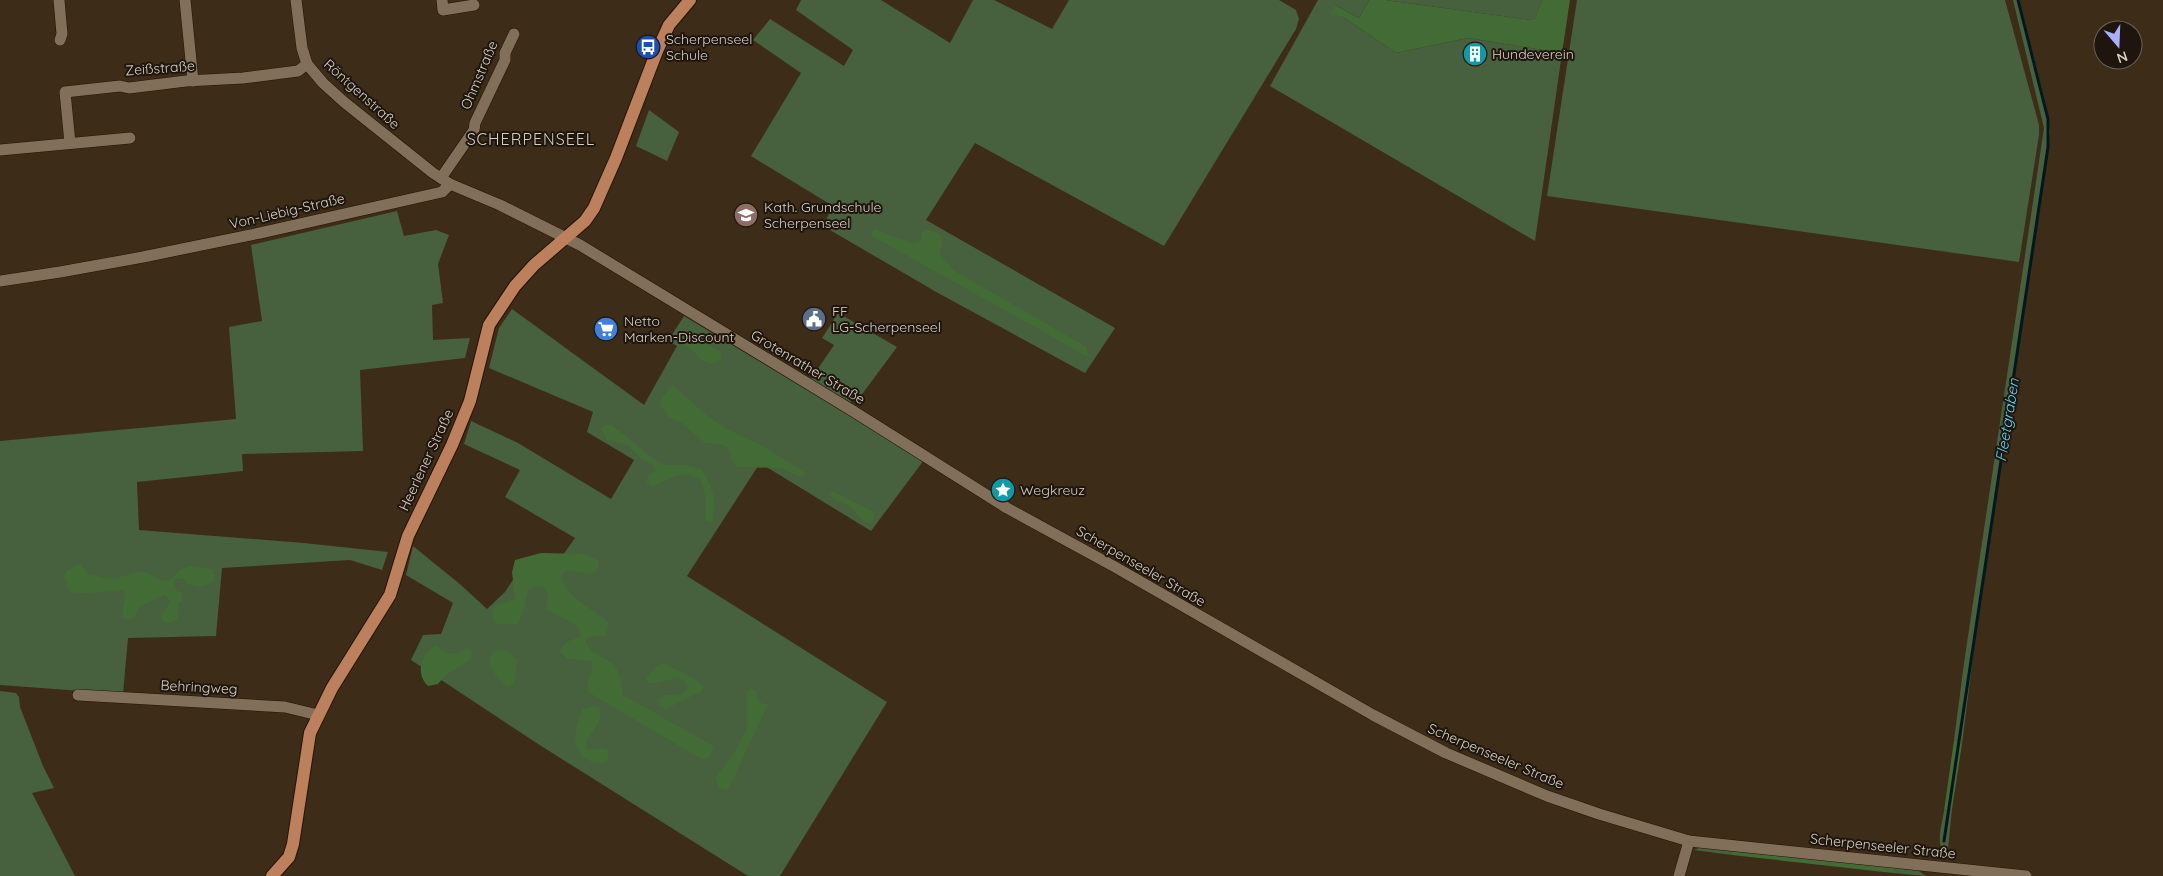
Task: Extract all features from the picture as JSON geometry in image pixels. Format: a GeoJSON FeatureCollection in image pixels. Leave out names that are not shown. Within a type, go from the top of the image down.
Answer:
{"type":"FeatureCollection","features":[{"type":"Feature","properties":{"kind":"main road","name":"Heerlener Straße"},"geometry":{"type":"LineString","coordinates":[[272,876],[289,857],[294,844],[310,733],[332,688],[390,595],[408,536],[452,445],[470,401],[489,325],[515,286],[534,265],[585,221],[594,208],[669,25],[690,0]]}},
{"type":"Feature","properties":{"kind":"street"},"geometry":{"type":"LineString","coordinates":[[60,0],[62,34],[60,40]]}},
{"type":"Feature","properties":{"kind":"street"},"geometry":{"type":"LineString","coordinates":[[185,0],[192,81]]}},
{"type":"Feature","properties":{"kind":"street","name":"Röntgenstraße"},"geometry":{"type":"LineString","coordinates":[[296,0],[302,48],[307,64],[323,83],[344,102],[398,146],[446,181]]}},
{"type":"Feature","properties":{"kind":"street"},"geometry":{"type":"LineString","coordinates":[[442,0],[443,10],[474,5]]}},
{"type":"Feature","properties":{"kind":"street","name":"Ohmstraße"},"geometry":{"type":"LineString","coordinates":[[446,181],[474,130],[475,123],[505,60],[505,53],[514,34]]}},
{"type":"Feature","properties":{"kind":"street","name":"Zeißstraße"},"geometry":{"type":"LineString","coordinates":[[70,143],[65,92],[298,71],[307,64]]}},
{"type":"Feature","properties":{"kind":"street"},"geometry":{"type":"LineString","coordinates":[[0,150],[130,138]]}},
{"type":"Feature","properties":{"kind":"street"},"geometry":{"type":"LineString","coordinates":[[446,181],[500,205],[565,239]]}},
{"type":"Feature","properties":{"kind":"street","name":"Von-Liebig-Straße"},"geometry":{"type":"LineString","coordinates":[[0,281],[87,268],[260,233],[442,192],[446,181]]}},
{"type":"Feature","properties":{"kind":"street","name":"Grotenrather Straße"},"geometry":{"type":"LineString","coordinates":[[565,239],[580,245],[853,411],[1007,508]]}},
{"type":"Feature","properties":{"kind":"street","name":"Scherpenseeler Straße"},"geometry":{"type":"LineString","coordinates":[[1007,508],[1115,567],[1373,715],[1454,757],[1564,802],[1688,841],[2026,876]]}},
{"type":"Feature","properties":{"kind":"street","name":"Behringweg"},"geometry":{"type":"LineString","coordinates":[[78,695],[285,707],[318,715]]}},
{"type":"Feature","properties":{"kind":"street"},"geometry":{"type":"LineString","coordinates":[[1679,876],[1688,841]]}},
{"type":"Feature","properties":{"kind":"green space"},"geometry":{"type":"Polygon","coordinates":[[[801,0],[881,0],[950,43],[973,0],[994,0],[1052,29],[1069,0],[1279,0],[1296,10],[1299,19],[1296,29],[1164,246],[975,143],[926,220],[1115,328],[1085,373],[938,293],[823,226],[833,206],[751,156],[801,73],[753,40],[770,19],[844,66],[853,50],[796,10],[801,0]]]}},
{"type":"Feature","properties":{"kind":"green space"},"geometry":{"type":"Polygon","coordinates":[[[1318,0],[1369,0],[1359,18],[1335,5],[1343,17],[1396,53],[1468,38],[1562,53],[1535,241],[1270,86],[1318,0]]]}},
{"type":"Feature","properties":{"kind":"green space"},"geometry":{"type":"Polygon","coordinates":[[[1369,0],[1385,0],[1531,20],[1535,19],[1542,0],[1570,0],[1562,53],[1468,38],[1396,53],[1343,17],[1330,15],[1335,5],[1359,18],[1369,0]]]}},
{"type":"Feature","properties":{"kind":"green space"},"geometry":{"type":"Polygon","coordinates":[[[1385,0],[1542,0],[1535,20],[1531,20],[1385,0]]]}},
{"type":"Feature","properties":{"kind":"green space"},"geometry":{"type":"Polygon","coordinates":[[[1577,0],[2005,0],[2039,125],[2019,262],[1547,196],[1577,0]]]}},
{"type":"Feature","properties":{"kind":"green space"},"geometry":{"type":"Polygon","coordinates":[[[2013,0],[2019,0],[2045,101],[2050,132],[1984,570],[1962,744],[1954,740],[1964,663],[2044,128],[2013,0]]]}},
{"type":"Feature","properties":{"kind":"green space"},"geometry":{"type":"Polygon","coordinates":[[[649,110],[679,132],[667,161],[636,146],[649,110]]]}},
{"type":"Feature","properties":{"kind":"green space"},"geometry":{"type":"Polygon","coordinates":[[[397,211],[404,236],[436,230],[449,235],[438,264],[443,303],[432,305],[433,340],[470,338],[465,358],[360,370],[363,451],[242,454],[243,471],[137,482],[139,530],[304,543],[388,552],[382,570],[350,560],[222,568],[216,636],[128,638],[123,694],[0,685],[0,441],[236,419],[229,327],[262,321],[251,245],[397,211]]]}},
{"type":"Feature","properties":{"kind":"green space"},"geometry":{"type":"Polygon","coordinates":[[[874,229],[912,243],[921,241],[922,232],[928,229],[940,234],[943,243],[939,254],[955,271],[1087,347],[1088,357],[870,235],[874,229]]]}},
{"type":"Feature","properties":{"kind":"green space"},"geometry":{"type":"Polygon","coordinates":[[[512,309],[644,405],[677,346],[668,341],[684,316],[924,460],[871,531],[760,463],[687,576],[887,702],[780,876],[748,876],[538,744],[411,660],[423,635],[441,634],[453,603],[406,575],[413,546],[487,609],[505,592],[524,563],[548,576],[575,538],[505,497],[520,470],[464,444],[471,421],[518,443],[611,499],[634,460],[587,432],[593,412],[489,368],[499,328],[512,309]]]}},
{"type":"Feature","properties":{"kind":"green space"},"geometry":{"type":"Polygon","coordinates":[[[838,313],[897,347],[860,397],[850,402],[811,379],[834,345],[822,338],[838,313]]]}},
{"type":"Feature","properties":{"kind":"green space"},"geometry":{"type":"Polygon","coordinates":[[[682,329],[721,352],[721,359],[712,364],[702,361],[691,349],[678,341],[675,335],[682,329]]]}},
{"type":"Feature","properties":{"kind":"green space"},"geometry":{"type":"Polygon","coordinates":[[[673,385],[709,417],[729,430],[763,446],[806,473],[800,477],[780,468],[736,467],[727,447],[720,444],[704,443],[682,423],[669,418],[660,405],[661,398],[673,385]]]}},
{"type":"Feature","properties":{"kind":"green space"},"geometry":{"type":"Polygon","coordinates":[[[606,425],[612,425],[654,459],[665,465],[686,465],[701,469],[709,482],[713,494],[714,515],[712,522],[705,521],[706,498],[700,479],[687,474],[675,476],[652,487],[646,482],[649,475],[655,471],[653,465],[641,459],[628,445],[607,440],[601,429],[606,425]]]}},
{"type":"Feature","properties":{"kind":"green space"},"geometry":{"type":"Polygon","coordinates":[[[832,491],[874,512],[874,520],[869,523],[863,520],[850,507],[828,495],[832,491]]]}},
{"type":"Feature","properties":{"kind":"green space"},"geometry":{"type":"Polygon","coordinates":[[[541,553],[585,554],[599,561],[597,571],[590,574],[566,570],[562,577],[564,584],[574,597],[609,622],[606,636],[593,636],[586,639],[587,645],[616,668],[623,695],[714,746],[709,758],[701,759],[588,692],[587,684],[592,661],[567,659],[560,651],[565,643],[580,636],[579,629],[571,622],[545,609],[548,596],[545,588],[533,587],[530,590],[518,624],[496,624],[492,616],[494,606],[515,599],[512,572],[515,560],[541,553]]]}},
{"type":"Feature","properties":{"kind":"green space"},"geometry":{"type":"Polygon","coordinates":[[[81,564],[88,574],[109,578],[143,572],[168,581],[180,570],[189,566],[212,569],[215,578],[214,582],[200,587],[187,584],[183,578],[177,578],[174,581],[176,590],[182,593],[182,601],[178,603],[178,620],[168,623],[162,621],[161,615],[170,603],[168,597],[164,595],[139,607],[134,618],[126,620],[121,615],[125,597],[124,591],[75,593],[69,591],[64,576],[67,570],[81,564]]]}},
{"type":"Feature","properties":{"kind":"green space"},"geometry":{"type":"Polygon","coordinates":[[[435,645],[454,655],[469,647],[472,652],[470,660],[445,676],[438,684],[428,686],[422,676],[421,665],[426,654],[435,645]]]}},
{"type":"Feature","properties":{"kind":"green space"},"geometry":{"type":"Polygon","coordinates":[[[501,649],[508,651],[517,660],[514,684],[508,687],[498,679],[490,662],[494,652],[501,649]]]}},
{"type":"Feature","properties":{"kind":"green space"},"geometry":{"type":"Polygon","coordinates":[[[664,663],[704,686],[702,691],[666,709],[660,706],[659,699],[664,695],[681,694],[688,687],[680,679],[648,683],[646,678],[656,667],[664,663]]]}},
{"type":"Feature","properties":{"kind":"green space"},"geometry":{"type":"Polygon","coordinates":[[[751,688],[756,691],[759,702],[768,705],[728,790],[719,788],[715,778],[732,756],[747,728],[747,692],[751,688]]]}},
{"type":"Feature","properties":{"kind":"green space"},"geometry":{"type":"Polygon","coordinates":[[[0,691],[16,693],[19,697],[20,707],[43,766],[54,788],[32,793],[75,876],[0,876],[0,691]]]}},
{"type":"Feature","properties":{"kind":"green space"},"geometry":{"type":"Polygon","coordinates":[[[593,706],[599,707],[600,720],[587,740],[586,745],[587,750],[603,748],[608,751],[608,761],[601,763],[592,762],[583,757],[576,745],[575,738],[577,723],[583,709],[593,706]]]}},
{"type":"Feature","properties":{"kind":"green space"},"geometry":{"type":"Polygon","coordinates":[[[1954,740],[1962,744],[1952,809],[1944,811],[1954,740]]]}},
{"type":"Feature","properties":{"kind":"green space"},"geometry":{"type":"Polygon","coordinates":[[[1952,809],[1947,859],[1941,848],[1940,830],[1944,811],[1952,809]]]}},
{"type":"Feature","properties":{"kind":"green space"},"geometry":{"type":"Polygon","coordinates":[[[1702,847],[1729,851],[1732,855],[1694,850],[1702,847]]]}},
{"type":"Feature","properties":{"kind":"green space"},"geometry":{"type":"Polygon","coordinates":[[[1729,851],[1897,867],[1893,873],[1732,855],[1729,851]]]}},
{"type":"Feature","properties":{"kind":"green space"},"geometry":{"type":"Polygon","coordinates":[[[1897,867],[1916,869],[1926,876],[1893,873],[1897,867]]]}},
{"type":"Feature","properties":{"kind":"waterway","name":"Fleetgraben"},"geometry":{"type":"LineString","coordinates":[[1944,841],[2048,147],[2048,119],[2018,0]]}},
{"type":"Feature","properties":{"kind":"place","name":"Scherpenseel Schule"},"geometry":{"type":"Point","coordinates":[648,47]}},
{"type":"Feature","properties":{"kind":"place","name":"Hundeverein"},"geometry":{"type":"Point","coordinates":[1475,54]}},
{"type":"Feature","properties":{"kind":"place","name":"Kath. Grundschule Scherpenseel"},"geometry":{"type":"Point","coordinates":[746,215]}},
{"type":"Feature","properties":{"kind":"place","name":"FF LG-Scherpenseel"},"geometry":{"type":"Point","coordinates":[814,319]}},
{"type":"Feature","properties":{"kind":"place","name":"Netto Marken-Discount"},"geometry":{"type":"Point","coordinates":[606,329]}},
{"type":"Feature","properties":{"kind":"place","name":"Wegkreuz"},"geometry":{"type":"Point","coordinates":[1003,490]}},
{"type":"Feature","properties":{"kind":"district","name":"SCHERPENSEEL"},"geometry":{"type":"Point","coordinates":[531,139]}}]}
